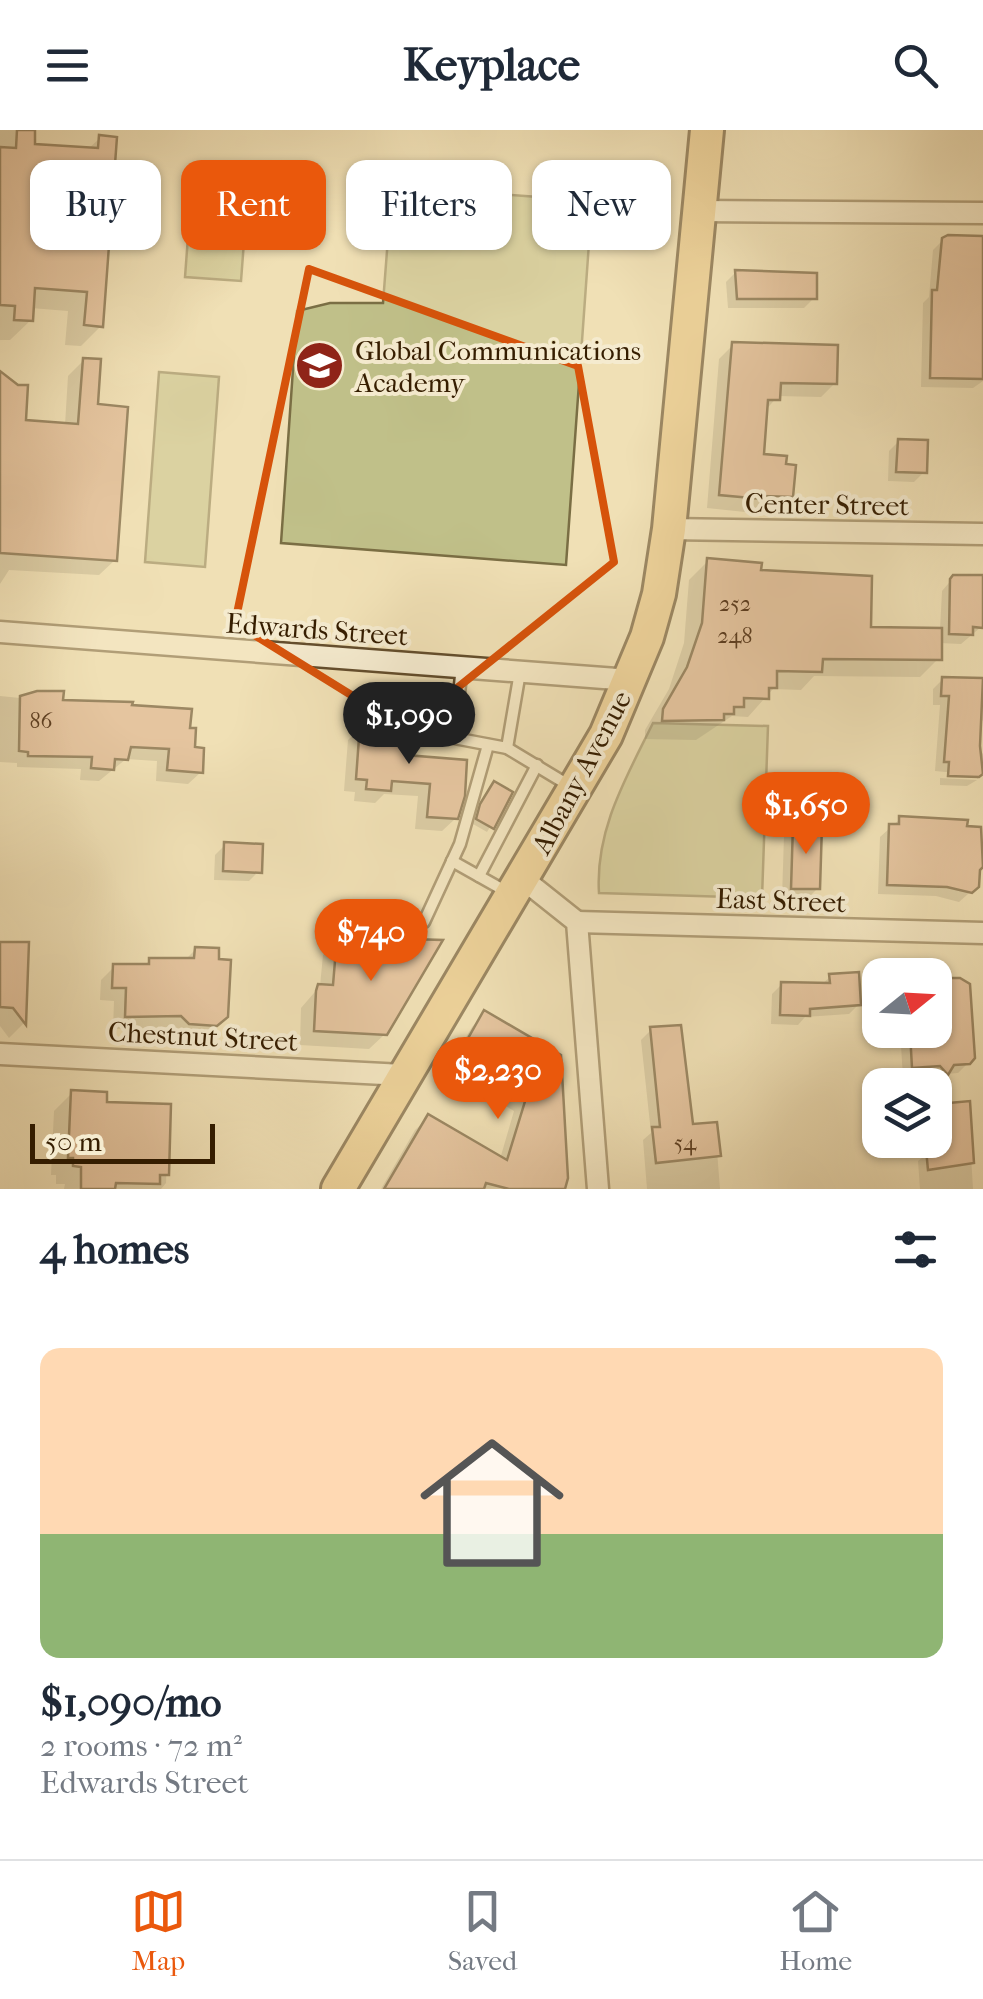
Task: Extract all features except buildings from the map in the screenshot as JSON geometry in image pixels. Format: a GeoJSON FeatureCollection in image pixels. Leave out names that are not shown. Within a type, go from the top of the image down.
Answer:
{"type":"FeatureCollection","features":[{"type":"Feature","properties":{"kind":"highway","name":"Albany Avenue"},"geometry":{"type":"LineString","coordinates":[[338,1189],[606,735],[630,680],[659,594],[670,528],[707,130]]}},
{"type":"Feature","properties":{"kind":"street"},"geometry":{"type":"LineString","coordinates":[[699,210],[983,214]]}},
{"type":"Feature","properties":{"kind":"street","name":"Center Street"},"geometry":{"type":"LineString","coordinates":[[670,528],[983,534]]}},
{"type":"Feature","properties":{"kind":"street","name":"Edwards Street"},"geometry":{"type":"LineString","coordinates":[[0,632],[630,680]]}},
{"type":"Feature","properties":{"kind":"street"},"geometry":{"type":"LineString","coordinates":[[518,887],[576,922],[598,1189]]}},
{"type":"Feature","properties":{"kind":"street","name":"East Street"},"geometry":{"type":"LineString","coordinates":[[576,922],[983,933]]}},
{"type":"Feature","properties":{"kind":"street","name":"Chestnut Street"},"geometry":{"type":"LineString","coordinates":[[0,1054],[403,1075]]}},
{"type":"Feature","properties":{"kind":"lane"},"geometry":{"type":"LineString","coordinates":[[462,668],[454,738],[507,748],[574,789]]}},
{"type":"Feature","properties":{"kind":"lane"},"geometry":{"type":"LineString","coordinates":[[507,748],[520,672]]}},
{"type":"Feature","properties":{"kind":"lane"},"geometry":{"type":"LineString","coordinates":[[424,922],[468,820],[488,744]]}},
{"type":"Feature","properties":{"kind":"lane"},"geometry":{"type":"LineString","coordinates":[[479,876],[537,765]]}},
{"type":"Feature","properties":{"kind":"lane"},"geometry":{"type":"LineString","coordinates":[[452,861],[479,876],[518,887]]}},
{"type":"Feature","properties":{"kind":"highlighted area"},"geometry":{"type":"Polygon","coordinates":[[[309,269],[578,366],[614,562],[406,729],[235,623],[309,269]]]}},
{"type":"Feature","properties":{"kind":"green space"},"geometry":{"type":"Polygon","coordinates":[[[512,195],[532,196],[532,250],[588,250],[566,565],[281,543],[297,311],[330,303],[383,303],[387,250],[512,250],[512,195]]]}},
{"type":"Feature","properties":{"kind":"green space"},"geometry":{"type":"Polygon","coordinates":[[[187,250],[243,250],[241,281],[185,277],[187,250]]]}},
{"type":"Feature","properties":{"kind":"green space"},"geometry":{"type":"Polygon","coordinates":[[[159,372],[219,377],[205,567],[145,562],[159,372]]]}},
{"type":"Feature","properties":{"kind":"green space"},"geometry":{"type":"Polygon","coordinates":[[[653,723],[768,726],[762,898],[599,893],[607,826],[653,723]]]}},
{"type":"Feature","properties":{"kind":"place","name":"Global Communications Academy"},"geometry":{"type":"Point","coordinates":[320,366]}}]}
